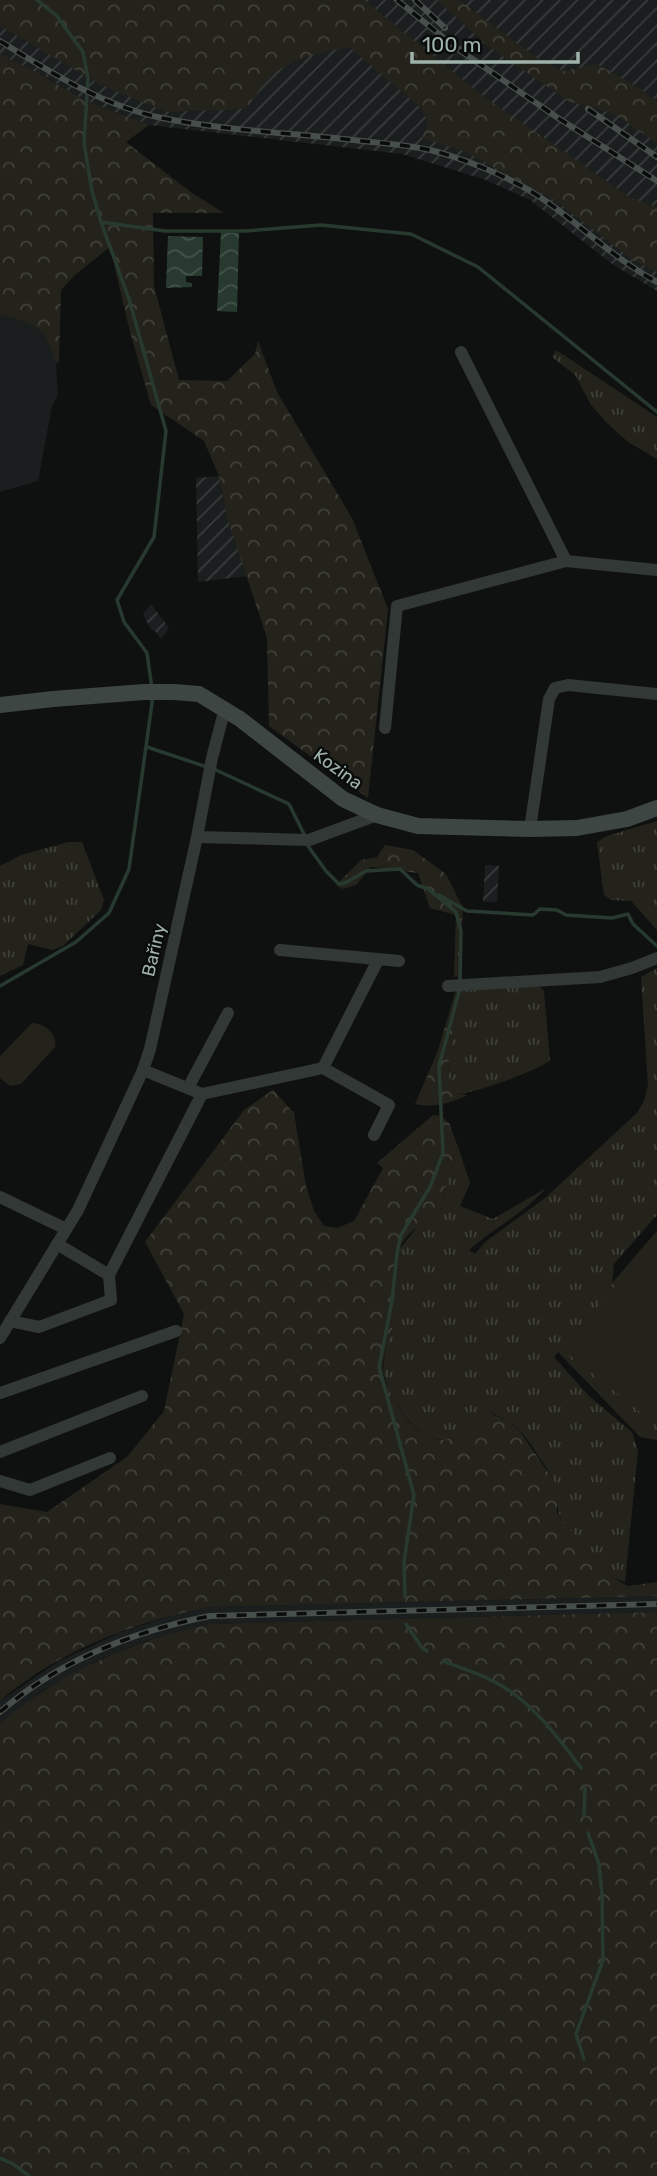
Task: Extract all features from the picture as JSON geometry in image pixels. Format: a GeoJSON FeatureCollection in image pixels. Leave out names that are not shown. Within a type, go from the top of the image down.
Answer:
{"type":"FeatureCollection","features":[{"type":"Feature","properties":{"kind":"main road","name":"Kozina"},"geometry":{"type":"LineString","coordinates":[[0,705],[152,692],[199,694],[225,708],[343,799],[377,815],[429,827],[577,828],[639,816],[657,808]]}},
{"type":"Feature","properties":{"kind":"street"},"geometry":{"type":"LineString","coordinates":[[461,352],[566,561]]}},
{"type":"Feature","properties":{"kind":"street"},"geometry":{"type":"LineString","coordinates":[[385,728],[397,607],[566,561],[657,570]]}},
{"type":"Feature","properties":{"kind":"street"},"geometry":{"type":"LineString","coordinates":[[530,829],[549,699],[555,688],[568,685],[657,694]]}},
{"type":"Feature","properties":{"kind":"street","name":"Bařiny"},"geometry":{"type":"LineString","coordinates":[[0,1338],[66,1229],[101,1162],[143,1070],[150,1049],[225,708]]}},
{"type":"Feature","properties":{"kind":"street"},"geometry":{"type":"LineString","coordinates":[[197,837],[309,840],[377,815]]}},
{"type":"Feature","properties":{"kind":"street"},"geometry":{"type":"LineString","coordinates":[[280,950],[399,961]]}},
{"type":"Feature","properties":{"kind":"street"},"geometry":{"type":"LineString","coordinates":[[448,986],[600,977],[657,958]]}},
{"type":"Feature","properties":{"kind":"street"},"geometry":{"type":"LineString","coordinates":[[323,1068],[378,960]]}},
{"type":"Feature","properties":{"kind":"street"},"geometry":{"type":"LineString","coordinates":[[188,1088],[228,1013]]}},
{"type":"Feature","properties":{"kind":"street"},"geometry":{"type":"LineString","coordinates":[[143,1070],[202,1094],[323,1068],[389,1105],[374,1135]]}},
{"type":"Feature","properties":{"kind":"street"},"geometry":{"type":"LineString","coordinates":[[10,1321],[38,1327],[111,1300],[109,1275],[202,1094]]}},
{"type":"Feature","properties":{"kind":"street"},"geometry":{"type":"LineString","coordinates":[[0,1197],[66,1229]]}},
{"type":"Feature","properties":{"kind":"street"},"geometry":{"type":"LineString","coordinates":[[57,1244],[109,1275]]}},
{"type":"Feature","properties":{"kind":"street"},"geometry":{"type":"LineString","coordinates":[[0,1393],[176,1331]]}},
{"type":"Feature","properties":{"kind":"street"},"geometry":{"type":"LineString","coordinates":[[0,1452],[142,1396]]}},
{"type":"Feature","properties":{"kind":"street"},"geometry":{"type":"LineString","coordinates":[[0,1481],[30,1490],[110,1458]]}},
{"type":"Feature","properties":{"kind":"shaded area"},"geometry":{"type":"Polygon","coordinates":[[[0,0],[657,0],[657,291],[612,264],[530,200],[486,180],[402,154],[149,125],[82,99],[41,74],[0,309],[0,0]]]}},
{"type":"Feature","properties":{"kind":"shaded area"},"geometry":{"type":"Polygon","coordinates":[[[0,315],[36,325],[50,343],[56,363],[58,395],[52,406],[38,481],[0,492],[0,315]]]}},
{"type":"Feature","properties":{"kind":"shaded area"},"geometry":{"type":"Polygon","coordinates":[[[219,476],[227,517],[248,576],[198,582],[196,478],[219,476]]]}},
{"type":"Feature","properties":{"kind":"shaded area"},"geometry":{"type":"Polygon","coordinates":[[[151,604],[169,628],[161,639],[151,630],[143,614],[151,604]]]}},
{"type":"Feature","properties":{"kind":"shaded area"},"geometry":{"type":"Polygon","coordinates":[[[485,865],[499,866],[497,902],[483,902],[485,865]]]}},
{"type":"Feature","properties":{"kind":"shaded area"},"geometry":{"type":"Polygon","coordinates":[[[657,1596],[657,1612],[211,1624],[146,1641],[101,1659],[42,1691],[0,1723],[0,1701],[59,1661],[119,1633],[179,1613],[209,1607],[657,1596]]]}},
{"type":"Feature","properties":{"kind":"green space"},"geometry":{"type":"Polygon","coordinates":[[[0,0],[364,0],[483,96],[631,198],[657,207],[657,272],[633,260],[554,200],[466,152],[422,138],[428,124],[422,109],[349,47],[316,54],[284,67],[266,81],[246,109],[166,112],[101,85],[0,26],[0,0]]]}},
{"type":"Feature","properties":{"kind":"green space"},"geometry":{"type":"Polygon","coordinates":[[[437,0],[459,0],[538,59],[564,71],[597,64],[644,91],[657,101],[657,143],[613,113],[570,102],[489,47],[437,0]]]}},
{"type":"Feature","properties":{"kind":"green space"},"geometry":{"type":"Polygon","coordinates":[[[0,54],[82,99],[149,125],[126,142],[192,193],[224,213],[153,213],[154,286],[179,380],[227,381],[255,354],[258,341],[277,392],[352,518],[388,609],[368,798],[269,726],[267,638],[227,517],[219,476],[204,441],[151,405],[110,247],[76,274],[61,290],[59,362],[56,363],[47,340],[37,328],[0,315],[0,54]]]}},
{"type":"Feature","properties":{"kind":"green space"},"geometry":{"type":"Polygon","coordinates":[[[556,350],[657,417],[657,459],[628,442],[607,423],[591,405],[575,375],[552,357],[556,350]]]}},
{"type":"Feature","properties":{"kind":"green space"},"geometry":{"type":"Polygon","coordinates":[[[657,821],[657,930],[631,901],[611,900],[604,895],[597,842],[607,836],[657,821]]]}},
{"type":"Feature","properties":{"kind":"green space"},"geometry":{"type":"Polygon","coordinates":[[[68,842],[82,842],[104,900],[101,910],[63,946],[52,950],[28,944],[23,965],[0,976],[0,866],[21,855],[68,842]]]}},
{"type":"Feature","properties":{"kind":"green space"},"geometry":{"type":"Polygon","coordinates":[[[385,845],[413,850],[446,874],[463,908],[459,976],[454,977],[456,915],[430,908],[418,873],[371,867],[356,885],[343,889],[336,885],[361,860],[377,857],[385,845]]]}},
{"type":"Feature","properties":{"kind":"green space"},"geometry":{"type":"Polygon","coordinates":[[[657,968],[657,1215],[614,1264],[612,1283],[657,1231],[657,1440],[640,1437],[558,1352],[554,1357],[588,1395],[632,1432],[638,1451],[625,1582],[613,1578],[562,1520],[558,1511],[554,1481],[534,1448],[515,1426],[489,1410],[476,1425],[462,1435],[447,1440],[429,1438],[405,1416],[389,1392],[383,1372],[397,1252],[419,1225],[441,1211],[458,1147],[470,1183],[460,1206],[493,1219],[546,1188],[469,1250],[475,1254],[485,1242],[545,1198],[637,1113],[648,1086],[641,977],[657,968]]]}},
{"type":"Feature","properties":{"kind":"green space"},"geometry":{"type":"Polygon","coordinates":[[[538,985],[544,991],[550,1061],[504,1081],[456,1094],[448,1071],[449,1058],[454,1029],[466,991],[538,985]]]}},
{"type":"Feature","properties":{"kind":"green space"},"geometry":{"type":"Polygon","coordinates":[[[456,990],[466,991],[451,1043],[449,1071],[456,1094],[466,1096],[441,1105],[415,1104],[437,1053],[456,990]]]}},
{"type":"Feature","properties":{"kind":"green space"},"geometry":{"type":"Polygon","coordinates":[[[32,1023],[49,1030],[55,1047],[21,1084],[10,1086],[0,1078],[0,1056],[32,1023]]]}},
{"type":"Feature","properties":{"kind":"green space"},"geometry":{"type":"Polygon","coordinates":[[[273,1090],[294,1113],[306,1186],[314,1211],[324,1226],[337,1228],[354,1221],[383,1168],[377,1163],[433,1115],[441,1116],[449,1123],[458,1147],[441,1211],[410,1233],[401,1245],[396,1259],[394,1321],[383,1367],[387,1387],[410,1423],[432,1438],[443,1440],[465,1432],[489,1410],[509,1421],[519,1430],[554,1481],[557,1490],[557,1512],[562,1520],[613,1578],[628,1586],[657,1582],[657,1596],[209,1607],[153,1621],[98,1641],[47,1667],[0,1701],[0,1504],[47,1512],[127,1457],[164,1411],[184,1314],[145,1242],[244,1110],[273,1090]]]}},
{"type":"Feature","properties":{"kind":"green space"},"geometry":{"type":"Polygon","coordinates":[[[657,1233],[657,1410],[649,1419],[563,1350],[657,1233]]]}},
{"type":"Feature","properties":{"kind":"green space"},"geometry":{"type":"Polygon","coordinates":[[[657,1612],[657,2176],[0,2176],[0,1723],[48,1688],[99,1660],[154,1639],[211,1624],[657,1612]]]}},
{"type":"Feature","properties":{"kind":"water"},"geometry":{"type":"Polygon","coordinates":[[[221,232],[239,233],[237,312],[217,311],[221,232]]]}},
{"type":"Feature","properties":{"kind":"water"},"geometry":{"type":"Polygon","coordinates":[[[168,236],[203,237],[202,276],[186,276],[186,282],[192,283],[192,287],[166,288],[168,236]]]}},
{"type":"Feature","properties":{"kind":"waterway"},"geometry":{"type":"LineString","coordinates":[[37,0],[56,15],[83,52],[88,78],[84,143],[92,191],[129,299],[166,431],[154,537],[117,600],[124,622],[147,653],[152,689]]}},
{"type":"Feature","properties":{"kind":"waterway"},"geometry":{"type":"LineString","coordinates":[[101,222],[165,231],[245,231],[321,225],[411,234],[478,267],[657,412]]}},
{"type":"Feature","properties":{"kind":"waterway"},"geometry":{"type":"LineString","coordinates":[[0,986],[76,942],[109,913],[129,869],[153,696]]}},
{"type":"Feature","properties":{"kind":"waterway"},"geometry":{"type":"LineString","coordinates":[[147,747],[216,770],[289,804],[305,836]]}},
{"type":"Feature","properties":{"kind":"waterway"},"geometry":{"type":"LineString","coordinates":[[308,846],[339,884],[366,871],[400,869],[417,885],[428,889],[456,912],[461,931],[460,981]]}},
{"type":"Feature","properties":{"kind":"waterway"},"geometry":{"type":"LineString","coordinates":[[439,895],[467,911],[533,915],[540,909],[557,910],[566,915],[612,918],[628,914],[633,924],[657,946]]}},
{"type":"Feature","properties":{"kind":"waterway"},"geometry":{"type":"LineString","coordinates":[[405,1597],[404,1562],[414,1495],[379,1367],[401,1235],[430,1187],[443,1153],[439,1066],[460,988]]}},
{"type":"Feature","properties":{"kind":"waterway"},"geometry":{"type":"LineString","coordinates":[[406,1624],[422,1648],[427,1651]]}},
{"type":"Feature","properties":{"kind":"waterway"},"geometry":{"type":"LineString","coordinates":[[443,1661],[487,1678],[519,1698],[542,1720],[581,1768]]}},
{"type":"Feature","properties":{"kind":"waterway"},"geometry":{"type":"LineString","coordinates":[[584,1816],[585,1788]]}},
{"type":"Feature","properties":{"kind":"waterway"},"geometry":{"type":"LineString","coordinates":[[584,2059],[576,2034],[603,1960],[599,1864],[588,1833]]}},
{"type":"Feature","properties":{"kind":"waterway"},"geometry":{"type":"LineString","coordinates":[[0,2158],[29,2176]]}},
{"type":"Feature","properties":{"kind":"railway"},"geometry":{"type":"LineString","coordinates":[[397,0],[455,47],[558,118],[657,181]]}},
{"type":"Feature","properties":{"kind":"railway"},"geometry":{"type":"LineString","coordinates":[[415,0],[445,28]]}},
{"type":"Feature","properties":{"kind":"railway"},"geometry":{"type":"LineString","coordinates":[[0,41],[78,87],[140,113],[211,126],[406,146],[464,160],[539,196],[615,255],[657,282]]}},
{"type":"Feature","properties":{"kind":"railway"},"geometry":{"type":"LineString","coordinates":[[588,109],[657,157]]}},
{"type":"Feature","properties":{"kind":"railway"},"geometry":{"type":"LineString","coordinates":[[0,1712],[72,1663],[153,1630],[210,1616],[657,1604]]}}]}
